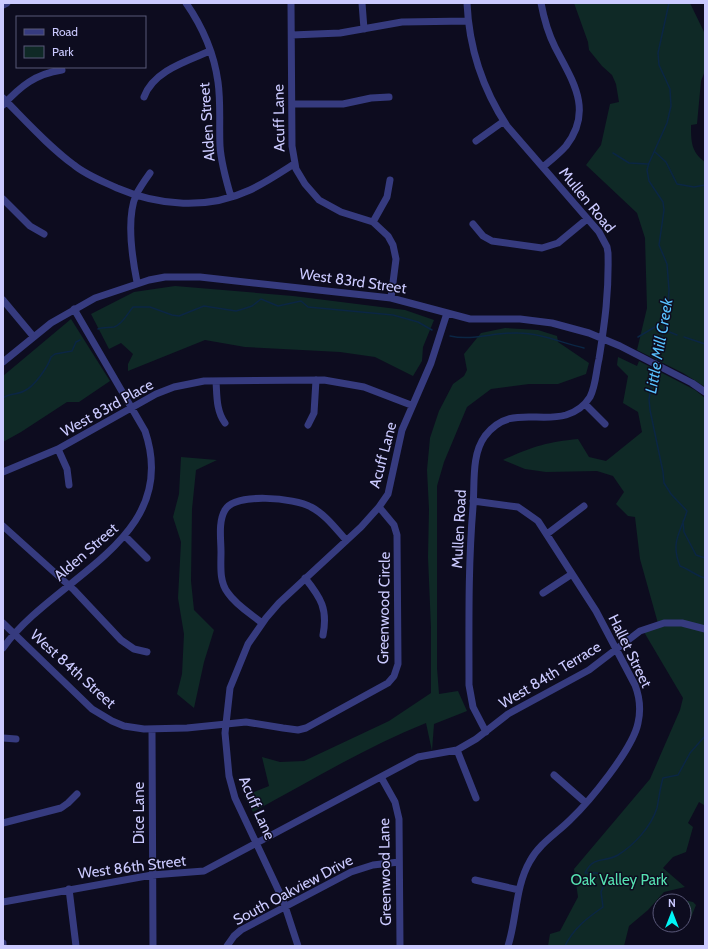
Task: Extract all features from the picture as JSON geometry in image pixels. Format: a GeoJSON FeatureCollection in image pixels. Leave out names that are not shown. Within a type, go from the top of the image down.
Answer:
{"type":"FeatureCollection","features":[{"type":"Feature","properties":{"kind":"street"},"geometry":{"type":"LineString","coordinates":[[3,6],[7,3]]}},
{"type":"Feature","properties":{"kind":"street","name":"Alden Street"},"geometry":{"type":"LineString","coordinates":[[186,3],[198,21],[210,51],[218,81],[222,161],[231,197]]}},
{"type":"Feature","properties":{"kind":"street","name":"Acuff Lane"},"geometry":{"type":"LineString","coordinates":[[291,3],[292,146],[294,164],[305,184],[319,200],[341,212],[373,222],[388,236],[396,254],[397,266],[391,298]]}},
{"type":"Feature","properties":{"kind":"street"},"geometry":{"type":"LineString","coordinates":[[362,3],[364,28]]}},
{"type":"Feature","properties":{"kind":"street","name":"Mullen Road"},"geometry":{"type":"LineString","coordinates":[[468,3],[468,21],[474,57],[488,94],[504,121],[603,238],[608,253],[609,293],[594,384],[584,404],[573,412],[562,416],[525,416],[510,419],[492,429],[485,436],[477,454],[469,548],[469,685],[474,707],[486,732]]}},
{"type":"Feature","properties":{"kind":"street"},"geometry":{"type":"LineString","coordinates":[[541,3],[548,31],[576,86],[579,107],[577,125],[570,141],[544,167]]}},
{"type":"Feature","properties":{"kind":"street"},"geometry":{"type":"LineString","coordinates":[[292,35],[340,33],[402,22],[468,21]]}},
{"type":"Feature","properties":{"kind":"street"},"geometry":{"type":"LineString","coordinates":[[144,97],[149,86],[158,77],[210,51]]}},
{"type":"Feature","properties":{"kind":"street"},"geometry":{"type":"LineString","coordinates":[[62,70],[46,72],[26,83],[4,102],[75,166],[102,181],[136,195],[164,202],[181,204],[209,202],[231,197],[261,185],[294,164]]}},
{"type":"Feature","properties":{"kind":"street"},"geometry":{"type":"LineString","coordinates":[[292,104],[343,104],[371,98],[389,98]]}},
{"type":"Feature","properties":{"kind":"street"},"geometry":{"type":"LineString","coordinates":[[476,141],[504,121]]}},
{"type":"Feature","properties":{"kind":"street"},"geometry":{"type":"LineString","coordinates":[[137,282],[131,244],[131,226],[136,195],[150,173]]}},
{"type":"Feature","properties":{"kind":"street"},"geometry":{"type":"LineString","coordinates":[[373,222],[387,197],[390,180]]}},
{"type":"Feature","properties":{"kind":"street"},"geometry":{"type":"LineString","coordinates":[[3,199],[30,226],[44,234]]}},
{"type":"Feature","properties":{"kind":"street"},"geometry":{"type":"LineString","coordinates":[[473,224],[483,236],[492,241],[542,248],[558,243],[587,219]]}},
{"type":"Feature","properties":{"kind":"street","name":"West 83rd Street"},"geometry":{"type":"LineString","coordinates":[[3,362],[33,336],[74,309],[95,298],[137,282],[165,277],[200,277],[391,298],[475,319],[534,319],[570,327],[602,338],[646,359],[705,392]]}},
{"type":"Feature","properties":{"kind":"street"},"geometry":{"type":"LineString","coordinates":[[3,300],[33,336]]}},
{"type":"Feature","properties":{"kind":"street","name":"Alden Street"},"geometry":{"type":"LineString","coordinates":[[3,648],[14,634],[42,606],[88,570],[125,536],[143,508],[151,480],[151,451],[145,431],[74,309]]}},
{"type":"Feature","properties":{"kind":"street","name":"Acuff Lane"},"geometry":{"type":"LineString","coordinates":[[298,946],[285,907],[258,843],[236,798],[229,776],[225,724],[230,688],[248,644],[262,623],[279,603],[380,507],[388,494],[398,442],[411,405],[431,363],[447,313]]}},
{"type":"Feature","properties":{"kind":"street"},"geometry":{"type":"LineString","coordinates":[[308,424],[312,419],[315,408],[316,380]]}},
{"type":"Feature","properties":{"kind":"street","name":"West 83rd Place"},"geometry":{"type":"LineString","coordinates":[[3,472],[58,449],[156,394],[174,388],[216,381],[316,380],[364,387],[411,405]]}},
{"type":"Feature","properties":{"kind":"street"},"geometry":{"type":"LineString","coordinates":[[216,381],[217,404],[225,423]]}},
{"type":"Feature","properties":{"kind":"street"},"geometry":{"type":"LineString","coordinates":[[584,404],[605,424]]}},
{"type":"Feature","properties":{"kind":"street","name":"West 83rd Place"},"geometry":{"type":"LineString","coordinates":[[58,449],[67,469],[69,485]]}},
{"type":"Feature","properties":{"kind":"street"},"geometry":{"type":"LineString","coordinates":[[262,623],[234,600],[223,584],[220,526],[226,504],[251,499],[291,500],[302,503],[322,515],[346,540]]}},
{"type":"Feature","properties":{"kind":"street","name":"Hallet Street"},"geometry":{"type":"LineString","coordinates":[[473,501],[518,507],[538,521],[596,611],[640,697],[638,725],[614,768],[586,803],[540,847],[531,860],[522,877],[508,946]]}},
{"type":"Feature","properties":{"kind":"street"},"geometry":{"type":"LineString","coordinates":[[547,534],[584,506]]}},
{"type":"Feature","properties":{"kind":"street","name":"Greenwood Circle"},"geometry":{"type":"LineString","coordinates":[[225,724],[246,722],[283,728],[306,728],[377,691],[388,684],[394,676],[399,655],[399,550],[394,526],[380,507]]}},
{"type":"Feature","properties":{"kind":"street"},"geometry":{"type":"LineString","coordinates":[[3,526],[68,585],[128,646],[141,652],[146,652]]}},
{"type":"Feature","properties":{"kind":"street"},"geometry":{"type":"LineString","coordinates":[[125,536],[147,558]]}},
{"type":"Feature","properties":{"kind":"street"},"geometry":{"type":"LineString","coordinates":[[543,593],[572,574]]}},
{"type":"Feature","properties":{"kind":"street"},"geometry":{"type":"LineString","coordinates":[[305,578],[318,595],[324,608],[325,622],[323,634]]}},
{"type":"Feature","properties":{"kind":"street","name":"West 84th Street"},"geometry":{"type":"LineString","coordinates":[[3,623],[101,716],[124,726],[152,729],[187,728],[225,724]]}},
{"type":"Feature","properties":{"kind":"street","name":"West 84th Terrace"},"geometry":{"type":"LineString","coordinates":[[258,843],[418,757],[457,750],[486,732],[508,714],[589,670],[640,631],[664,623],[682,623],[705,629]]}},
{"type":"Feature","properties":{"kind":"street","name":"Dice Lane"},"geometry":{"type":"LineString","coordinates":[[152,729],[153,946]]}},
{"type":"Feature","properties":{"kind":"street"},"geometry":{"type":"LineString","coordinates":[[3,738],[16,739]]}},
{"type":"Feature","properties":{"kind":"street"},"geometry":{"type":"LineString","coordinates":[[457,750],[476,798]]}},
{"type":"Feature","properties":{"kind":"street"},"geometry":{"type":"LineString","coordinates":[[554,775],[586,803]]}},
{"type":"Feature","properties":{"kind":"street","name":"Greenwood Lane"},"geometry":{"type":"LineString","coordinates":[[381,777],[395,802],[398,814],[400,946]]}},
{"type":"Feature","properties":{"kind":"street"},"geometry":{"type":"LineString","coordinates":[[3,823],[61,808],[77,794]]}},
{"type":"Feature","properties":{"kind":"street","name":"West 86th Street"},"geometry":{"type":"LineString","coordinates":[[3,902],[152,875],[204,871],[258,843]]}},
{"type":"Feature","properties":{"kind":"street","name":"South Oakview Drive"},"geometry":{"type":"LineString","coordinates":[[227,946],[234,936],[241,930],[351,872],[373,865],[399,862]]}},
{"type":"Feature","properties":{"kind":"street"},"geometry":{"type":"LineString","coordinates":[[475,880],[519,890]]}},
{"type":"Feature","properties":{"kind":"street"},"geometry":{"type":"LineString","coordinates":[[69,889],[76,946]]}},
{"type":"Feature","properties":{"kind":"green space"},"geometry":{"type":"Polygon","coordinates":[[[574,3],[690,3],[705,34],[705,71],[701,81],[697,124],[691,125],[691,136],[694,150],[705,162],[705,387],[683,373],[637,350],[647,308],[645,238],[637,213],[586,165],[601,145],[610,104],[619,102],[616,84],[612,75],[602,66],[589,50],[588,42],[574,3]]]}},
{"type":"Feature","properties":{"kind":"green space"},"geometry":{"type":"Polygon","coordinates":[[[175,286],[293,296],[405,310],[434,320],[423,347],[422,361],[413,376],[375,357],[340,352],[245,347],[205,340],[128,371],[128,364],[133,354],[121,343],[109,349],[91,314],[134,292],[175,286]]]}},
{"type":"Feature","properties":{"kind":"green space"},"geometry":{"type":"Polygon","coordinates":[[[71,319],[110,381],[79,402],[67,402],[3,442],[3,376],[71,319]]]}},
{"type":"Feature","properties":{"kind":"green space"},"geometry":{"type":"Polygon","coordinates":[[[505,328],[538,330],[557,336],[558,342],[589,363],[586,374],[558,384],[529,384],[491,389],[467,407],[444,462],[437,486],[437,668],[439,694],[458,691],[467,711],[434,724],[432,751],[426,723],[404,732],[360,754],[253,812],[244,796],[269,786],[262,757],[280,762],[304,761],[389,721],[431,693],[431,628],[428,557],[429,509],[427,470],[430,438],[439,411],[453,384],[464,376],[467,370],[464,354],[481,333],[505,328]]]}},
{"type":"Feature","properties":{"kind":"green space","name":"Oak Valley Park"},"geometry":{"type":"Polygon","coordinates":[[[618,357],[637,366],[639,361],[695,390],[705,398],[705,802],[704,805],[699,802],[688,823],[693,827],[686,852],[673,857],[663,868],[685,887],[663,893],[652,893],[652,906],[629,926],[624,946],[548,946],[550,934],[560,931],[578,897],[574,869],[650,779],[680,710],[683,698],[644,632],[659,627],[640,559],[635,517],[628,516],[616,504],[624,492],[613,476],[597,471],[546,472],[525,469],[503,460],[539,446],[578,439],[589,457],[606,461],[642,432],[638,412],[623,403],[628,376],[617,365],[618,357]]]}},
{"type":"Feature","properties":{"kind":"green space"},"geometry":{"type":"Polygon","coordinates":[[[181,457],[217,460],[196,470],[192,509],[191,581],[194,610],[214,630],[204,662],[194,708],[177,694],[182,674],[184,634],[178,598],[181,542],[173,517],[179,494],[181,457]]]}},
{"type":"Feature","properties":{"kind":"green space"},"geometry":{"type":"Polygon","coordinates":[[[692,902],[696,905],[692,915],[692,902]]]}},
{"type":"Feature","properties":{"kind":"waterway","name":"Little Mill Creek"},"geometry":{"type":"LineString","coordinates":[[656,362],[667,317],[669,290],[667,264],[659,245],[664,210],[663,202],[649,181],[647,170],[667,123],[671,106],[670,89],[659,65],[658,53],[669,3]]}},
{"type":"Feature","properties":{"kind":"waterway"},"geometry":{"type":"LineString","coordinates":[[655,152],[666,162],[677,184],[694,187],[705,185]]}},
{"type":"Feature","properties":{"kind":"waterway"},"geometry":{"type":"LineString","coordinates":[[613,153],[629,163],[648,164]]}},
{"type":"Feature","properties":{"kind":"waterway"},"geometry":{"type":"LineString","coordinates":[[98,329],[117,326],[133,307],[150,307],[179,316],[204,306],[236,311],[252,306],[261,299],[278,306],[301,301],[308,307],[393,315],[418,322],[432,330]]}},
{"type":"Feature","properties":{"kind":"waterway"},"geometry":{"type":"LineString","coordinates":[[638,337],[665,321]]}},
{"type":"Feature","properties":{"kind":"waterway"},"geometry":{"type":"LineString","coordinates":[[664,327],[667,331],[677,335]]}},
{"type":"Feature","properties":{"kind":"waterway"},"geometry":{"type":"LineString","coordinates":[[450,336],[467,338],[509,333],[526,333],[543,336],[584,348]]}},
{"type":"Feature","properties":{"kind":"waterway"},"geometry":{"type":"LineString","coordinates":[[684,337],[705,344]]}},
{"type":"Feature","properties":{"kind":"waterway"},"geometry":{"type":"LineString","coordinates":[[3,398],[28,389],[40,376],[51,357],[55,354],[72,351],[76,342],[80,340]]}},
{"type":"Feature","properties":{"kind":"waterway","name":"Little Mill Creek"},"geometry":{"type":"LineString","coordinates":[[655,367],[649,399],[664,483],[671,494],[687,511],[676,543],[677,557],[680,566],[705,578]]}},
{"type":"Feature","properties":{"kind":"waterway"},"geometry":{"type":"LineString","coordinates":[[683,521],[684,532],[696,555],[705,558]]}},
{"type":"Feature","properties":{"kind":"waterway","name":"Little Mill Creek"},"geometry":{"type":"LineString","coordinates":[[565,946],[572,934],[581,924],[603,907],[601,892],[604,884],[602,876],[597,873],[585,873],[588,867],[596,862],[618,855],[641,835],[651,822],[657,808],[663,778],[678,775],[690,753],[705,736]]}}]}
